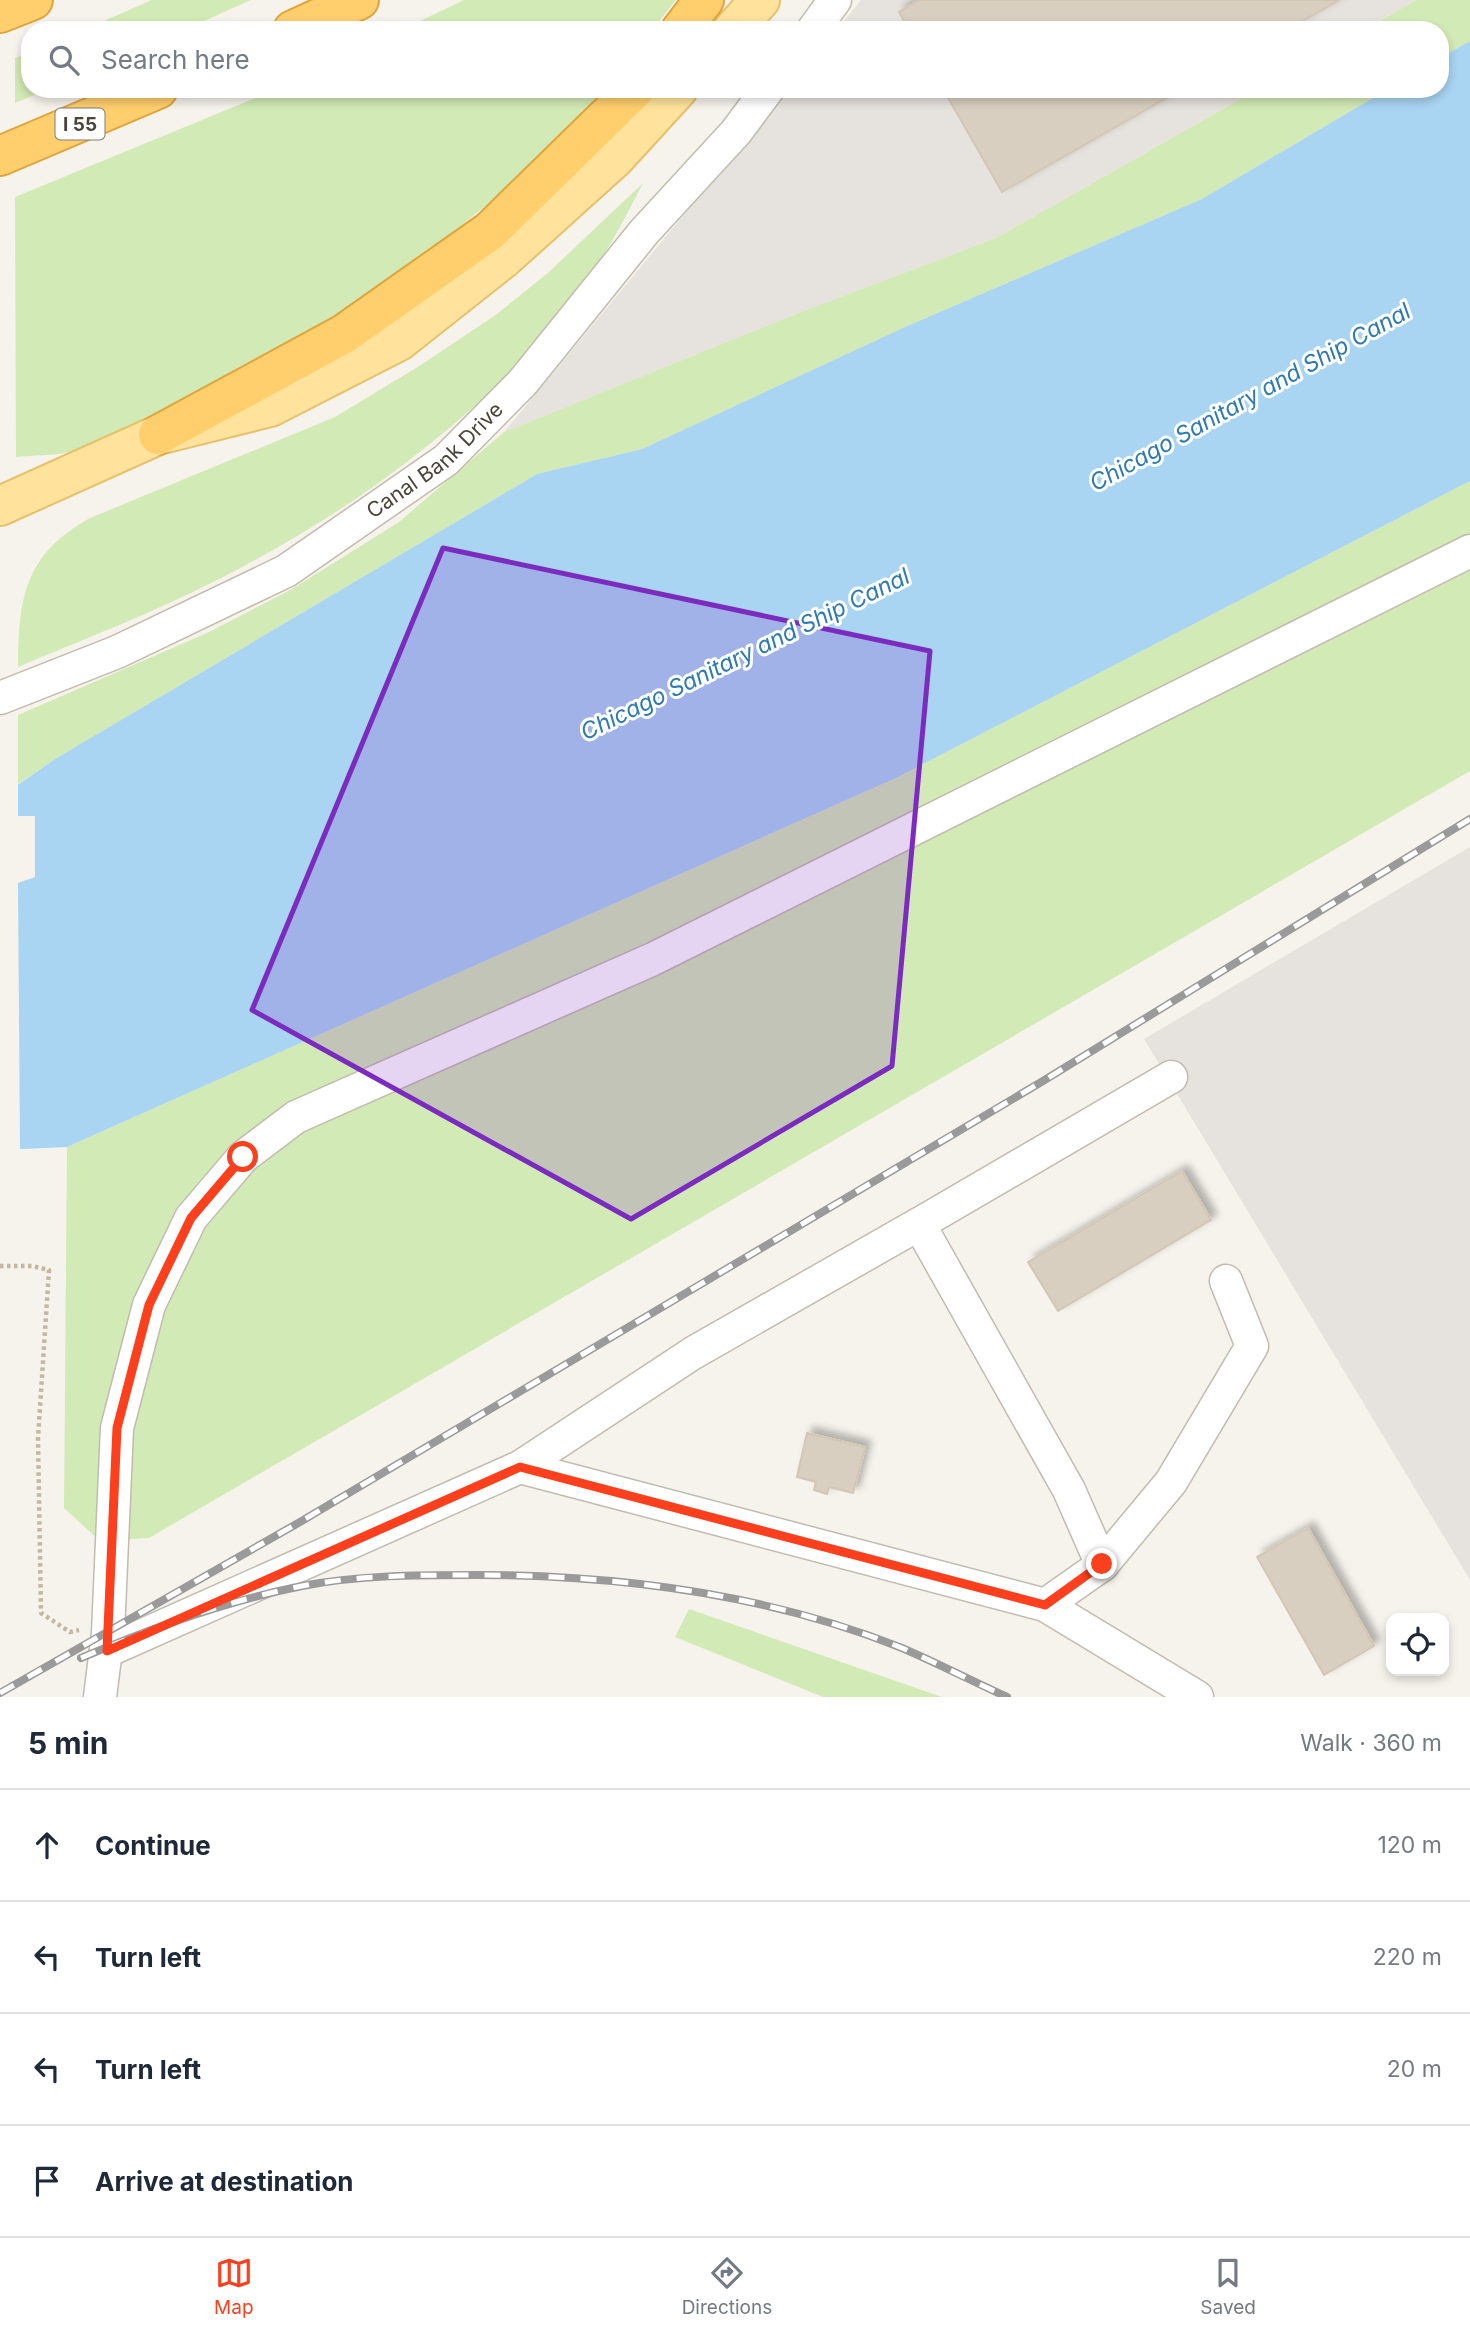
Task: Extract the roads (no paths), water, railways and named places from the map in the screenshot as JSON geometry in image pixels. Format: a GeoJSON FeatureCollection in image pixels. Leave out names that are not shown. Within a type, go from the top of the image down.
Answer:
{"type":"FeatureCollection","features":[{"type":"Feature","properties":{"kind":"highway"},"geometry":{"type":"LineString","coordinates":[[0,13],[33,0]]}},
{"type":"Feature","properties":{"kind":"highway"},"geometry":{"type":"LineString","coordinates":[[313,21],[359,0]]}},
{"type":"Feature","properties":{"kind":"highway"},"geometry":{"type":"LineString","coordinates":[[688,21],[704,0]]}},
{"type":"Feature","properties":{"kind":"highway","name":"I 55"},"geometry":{"type":"LineString","coordinates":[[0,156],[138,98]]}},
{"type":"Feature","properties":{"kind":"highway"},"geometry":{"type":"LineString","coordinates":[[158,435],[344,334],[490,230],[626,98]]}},
{"type":"Feature","properties":{"kind":"main road"},"geometry":{"type":"LineString","coordinates":[[741,21],[760,0]]}},
{"type":"Feature","properties":{"kind":"main road"},"geometry":{"type":"LineString","coordinates":[[0,506],[158,435],[270,407],[399,341],[504,258],[614,159],[670,98]]}},
{"type":"Feature","properties":{"kind":"street"},"geometry":{"type":"LineString","coordinates":[[820,21],[835,0]]}},
{"type":"Feature","properties":{"kind":"street","name":"Canal Bank Drive"},"geometry":{"type":"LineString","coordinates":[[0,698],[117,652],[286,570],[446,460],[523,382],[644,232],[736,132],[761,98]]}},
{"type":"Feature","properties":{"kind":"street"},"geometry":{"type":"LineString","coordinates":[[100,1697],[108,1637],[117,1428],[149,1305],[191,1218],[243,1157],[296,1117],[653,959],[1470,551]]}},
{"type":"Feature","properties":{"kind":"street"},"geometry":{"type":"LineString","coordinates":[[108,1637],[520,1467],[693,1353],[1171,1077]]}},
{"type":"Feature","properties":{"kind":"street"},"geometry":{"type":"LineString","coordinates":[[919,1224],[1069,1490],[1102,1564]]}},
{"type":"Feature","properties":{"kind":"street"},"geometry":{"type":"LineString","coordinates":[[1045,1605],[1102,1564],[1171,1482],[1252,1346],[1226,1281]]}},
{"type":"Feature","properties":{"kind":"street"},"geometry":{"type":"LineString","coordinates":[[520,1467],[1045,1605],[1197,1697]]}},
{"type":"Feature","properties":{"kind":"water","name":"Chicago Sanitary and Ship Canal"},"geometry":{"type":"Polygon","coordinates":[[[1470,41],[1470,481],[898,777],[67,1147],[0,1150],[0,797],[55,759],[537,474],[642,449],[905,327],[1202,199],[1373,98],[1449,98],[1449,53],[1470,41]]]}},
{"type":"Feature","properties":{"kind":"railway"},"geometry":{"type":"LineString","coordinates":[[0,1693],[300,1522],[1043,1081],[1470,819]]}},
{"type":"Feature","properties":{"kind":"railway"},"geometry":{"type":"LineString","coordinates":[[81,1658],[189,1616],[302,1586],[389,1576],[530,1576],[692,1591],[799,1614],[902,1648],[1007,1697]]}}]}
